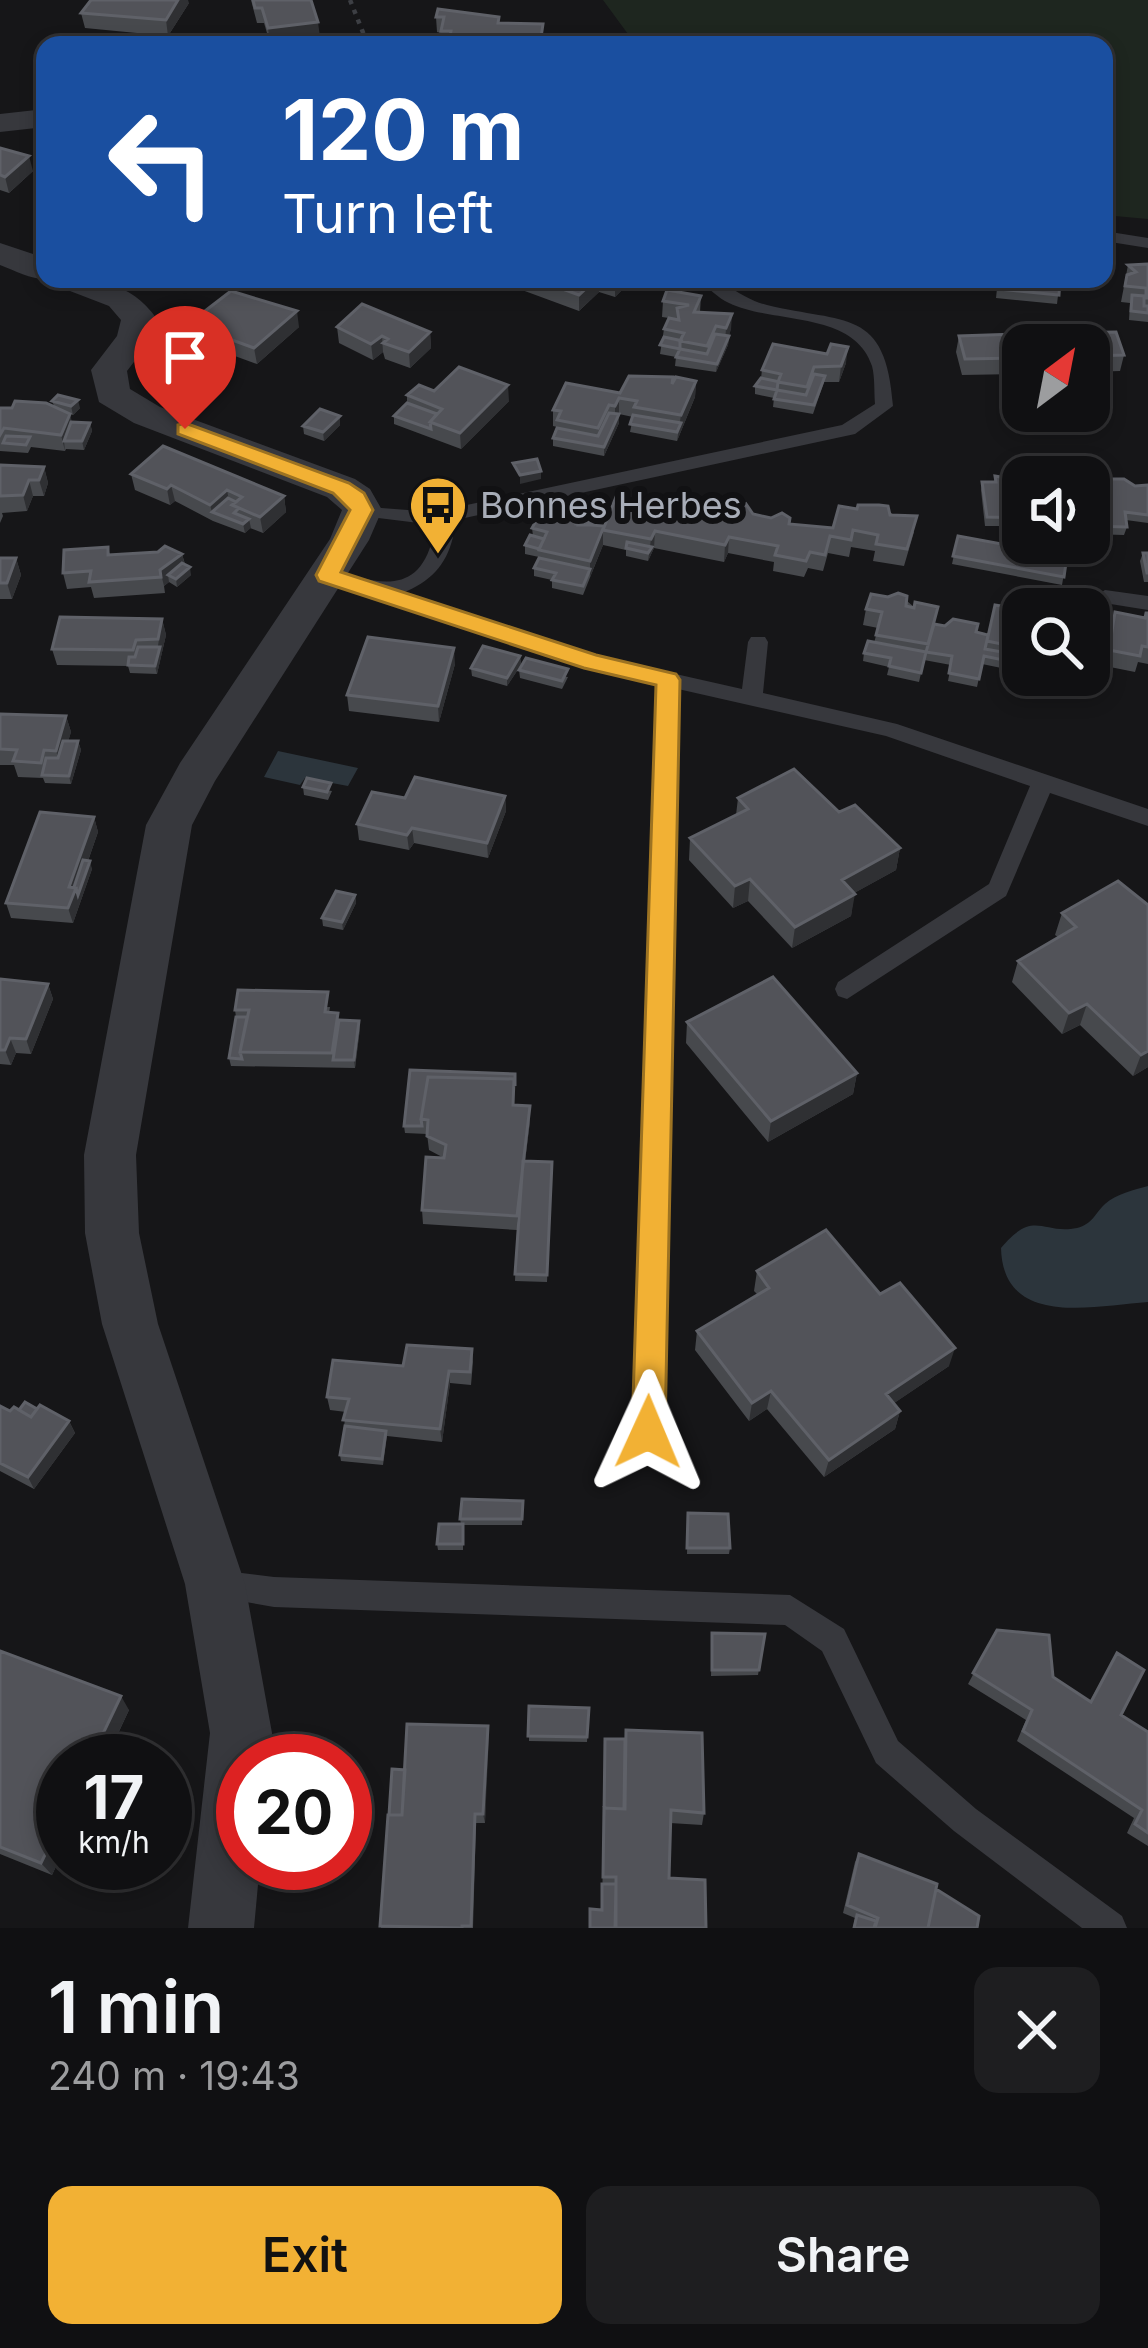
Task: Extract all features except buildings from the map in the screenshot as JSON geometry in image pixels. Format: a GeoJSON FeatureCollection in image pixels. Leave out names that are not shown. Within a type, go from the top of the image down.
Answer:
{"type":"FeatureCollection","features":[{"type":"Feature","properties":{"kind":"street"},"geometry":{"type":"LineString","coordinates":[[0,123],[36,119]]}},
{"type":"Feature","properties":{"kind":"street"},"geometry":{"type":"LineString","coordinates":[[0,253],[36,267]]}},
{"type":"Feature","properties":{"kind":"street"},"geometry":{"type":"LineString","coordinates":[[92,288],[121,299],[139,320],[135,337],[109,370],[112,394],[147,415],[341,488],[356,498],[362,510],[327,575],[196,774],[169,825],[110,1155],[112,1233],[130,1324],[214,1584],[241,1733],[221,1928]]}},
{"type":"Feature","properties":{"kind":"lane"},"geometry":{"type":"LineString","coordinates":[[1113,237],[1148,243]]}},
{"type":"Feature","properties":{"kind":"lane"},"geometry":{"type":"LineString","coordinates":[[362,510],[434,518],[848,430],[884,406],[887,373],[873,345],[839,323],[744,303],[722,288]]}},
{"type":"Feature","properties":{"kind":"lane"},"geometry":{"type":"LineString","coordinates":[[380,592],[404,586],[433,566],[443,537],[434,518]]}},
{"type":"Feature","properties":{"kind":"lane"},"geometry":{"type":"LineString","coordinates":[[327,575],[593,662],[889,729],[1143,811]]}},
{"type":"Feature","properties":{"kind":"lane"},"geometry":{"type":"LineString","coordinates":[[1110,598],[1148,603]]}},
{"type":"Feature","properties":{"kind":"lane"},"geometry":{"type":"LineString","coordinates":[[752,699],[758,642]]}},
{"type":"Feature","properties":{"kind":"lane"},"geometry":{"type":"LineString","coordinates":[[648,1432],[668,680]]}},
{"type":"Feature","properties":{"kind":"lane"},"geometry":{"type":"LineString","coordinates":[[847,989],[998,890],[1043,782]]}},
{"type":"Feature","properties":{"kind":"lane"},"geometry":{"type":"LineString","coordinates":[[214,1584],[274,1592],[790,1610],[833,1640],[887,1752],[965,1820],[1110,1928]]}},
{"type":"Feature","properties":{"kind":"path"},"geometry":{"type":"LineString","coordinates":[[350,0],[364,36]]}},
{"type":"Feature","properties":{"kind":"shaded area"},"geometry":{"type":"Polygon","coordinates":[[[603,0],[1148,0],[1148,219],[1113,216],[1113,36],[629,36],[603,0]]]}},
{"type":"Feature","properties":{"kind":"shaded area"},"geometry":{"type":"Polygon","coordinates":[[[278,751],[358,768],[348,786],[305,778],[300,785],[264,777],[278,751]]]}},
{"type":"Feature","properties":{"kind":"shaded area"},"geometry":{"type":"Polygon","coordinates":[[[1148,1186],[1148,1302],[1078,1308],[1034,1301],[1017,1291],[1006,1273],[1001,1248],[1012,1236],[1030,1226],[1082,1226],[1109,1201],[1148,1186]]]}},
{"type":"Feature","properties":{"kind":"place","name":"Bonnes Herbes"},"geometry":{"type":"Point","coordinates":[438,556]}},
{"type":"Feature","properties":{"kind":"route"},"geometry":{"type":"LineString","coordinates":[[185,429],[341,488],[356,498],[362,510],[327,575],[593,662],[668,680],[648,1432]]}}]}
